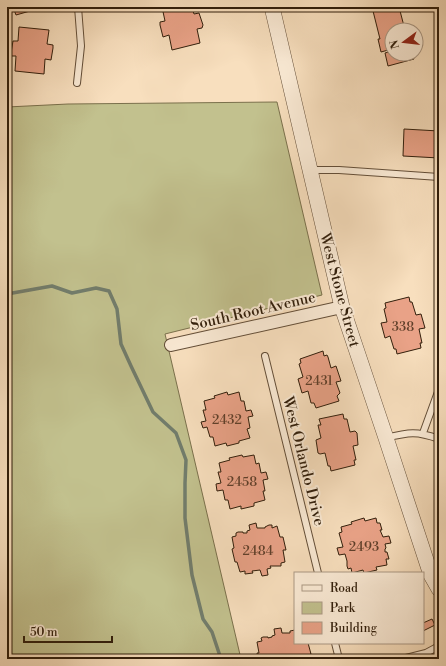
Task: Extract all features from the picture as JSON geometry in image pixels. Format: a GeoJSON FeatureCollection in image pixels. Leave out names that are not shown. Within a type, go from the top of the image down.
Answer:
{"type":"FeatureCollection","features":[{"type":"Feature","properties":{"kind":"street","name":"West Stone Street"},"geometry":{"type":"LineString","coordinates":[[272,7],[342,307],[439,589]]}},
{"type":"Feature","properties":{"kind":"street","name":"South Root Avenue"},"geometry":{"type":"LineString","coordinates":[[171,345],[342,307]]}},
{"type":"Feature","properties":{"kind":"lane"},"geometry":{"type":"LineString","coordinates":[[77,83],[81,46],[78,7]]}},
{"type":"Feature","properties":{"kind":"lane"},"geometry":{"type":"LineString","coordinates":[[310,170],[338,170],[439,177]]}},
{"type":"Feature","properties":{"kind":"lane","name":"West Orlando Drive"},"geometry":{"type":"LineString","coordinates":[[265,356],[318,572]]}},
{"type":"Feature","properties":{"kind":"lane"},"geometry":{"type":"LineString","coordinates":[[423,433],[439,389]]}},
{"type":"Feature","properties":{"kind":"lane"},"geometry":{"type":"LineString","coordinates":[[386,438],[407,432],[423,433],[439,439]]}},
{"type":"Feature","properties":{"kind":"lane"},"geometry":{"type":"LineString","coordinates":[[335,644],[338,659]]}},
{"type":"Feature","properties":{"kind":"lane"},"geometry":{"type":"LineString","coordinates":[[402,659],[426,653],[439,646]]}},
{"type":"Feature","properties":{"kind":"green space"},"geometry":{"type":"Polygon","coordinates":[[[277,102],[322,295],[165,334],[241,659],[7,659],[7,107],[68,104],[277,102]]]}},
{"type":"Feature","properties":{"kind":"building"},"geometry":{"type":"Polygon","coordinates":[[[13,7],[44,7],[16,15],[13,7]]]}},
{"type":"Feature","properties":{"kind":"building"},"geometry":{"type":"Polygon","coordinates":[[[162,7],[192,7],[194,14],[199,13],[203,25],[202,28],[197,29],[200,43],[172,50],[169,35],[163,37],[160,25],[160,22],[165,21],[162,7]]]}},
{"type":"Feature","properties":{"kind":"building"},"geometry":{"type":"Polygon","coordinates":[[[372,7],[399,7],[403,22],[384,22],[384,51],[381,52],[378,39],[380,39],[372,7]]]}},
{"type":"Feature","properties":{"kind":"building"},"geometry":{"type":"Polygon","coordinates":[[[19,27],[49,30],[47,44],[53,45],[53,48],[51,60],[45,59],[44,74],[15,71],[16,56],[11,56],[11,53],[13,41],[18,41],[19,27]]]}},
{"type":"Feature","properties":{"kind":"building"},"geometry":{"type":"Polygon","coordinates":[[[387,62],[403,62],[388,66],[387,62]]]}},
{"type":"Feature","properties":{"kind":"building"},"geometry":{"type":"Polygon","coordinates":[[[404,129],[439,131],[439,158],[403,156],[404,129]]]}},
{"type":"Feature","properties":{"kind":"building"},"geometry":{"type":"Polygon","coordinates":[[[409,297],[416,315],[421,314],[425,328],[419,329],[422,343],[420,343],[421,348],[397,354],[390,336],[385,338],[381,323],[387,322],[384,309],[386,308],[385,303],[409,297]]]}},
{"type":"Feature","properties":{"kind":"building"},"geometry":{"type":"Polygon","coordinates":[[[323,351],[324,356],[327,355],[328,357],[331,368],[336,366],[341,381],[336,382],[340,393],[337,396],[339,401],[316,408],[314,403],[311,403],[308,391],[302,393],[298,379],[303,377],[299,364],[301,363],[300,359],[323,351]]]}},
{"type":"Feature","properties":{"kind":"building"},"geometry":{"type":"Polygon","coordinates":[[[227,392],[228,395],[239,392],[241,401],[244,401],[246,411],[251,410],[253,416],[248,417],[250,428],[247,429],[250,438],[227,446],[226,443],[215,446],[213,437],[210,437],[207,427],[203,428],[201,422],[206,421],[203,410],[206,410],[204,401],[215,398],[214,396],[227,392]]]}},
{"type":"Feature","properties":{"kind":"building"},"geometry":{"type":"Polygon","coordinates":[[[343,414],[344,419],[347,419],[350,432],[355,431],[357,433],[358,445],[353,446],[356,460],[354,460],[355,465],[331,471],[330,466],[328,466],[325,453],[318,453],[316,440],[321,438],[318,425],[321,425],[319,419],[343,414]]]}},
{"type":"Feature","properties":{"kind":"building"},"geometry":{"type":"Polygon","coordinates":[[[242,455],[243,457],[254,455],[256,464],[259,463],[261,473],[266,472],[268,479],[263,480],[265,500],[254,503],[254,506],[241,509],[241,506],[230,509],[228,500],[225,500],[223,490],[217,491],[216,484],[221,483],[218,472],[221,472],[219,463],[230,460],[229,458],[242,455]]]}},
{"type":"Feature","properties":{"kind":"building"},"geometry":{"type":"Polygon","coordinates":[[[364,518],[365,521],[376,518],[377,523],[380,523],[382,530],[380,530],[383,537],[389,536],[391,543],[385,544],[385,552],[387,552],[389,559],[386,559],[387,565],[376,567],[377,570],[368,572],[364,572],[363,570],[352,572],[351,568],[348,569],[345,554],[339,555],[337,548],[343,547],[339,533],[342,532],[341,527],[352,524],[351,522],[364,518]]]}},
{"type":"Feature","properties":{"kind":"building"},"geometry":{"type":"Polygon","coordinates":[[[256,523],[257,528],[265,528],[269,525],[272,525],[272,528],[277,526],[280,537],[283,537],[286,550],[283,550],[285,562],[281,563],[281,566],[270,566],[271,568],[267,569],[268,575],[262,576],[260,570],[245,574],[245,571],[240,572],[237,562],[235,562],[232,549],[234,548],[232,537],[236,536],[236,533],[238,532],[247,533],[247,531],[250,530],[249,525],[256,523]]]}},
{"type":"Feature","properties":{"kind":"building"},"geometry":{"type":"Polygon","coordinates":[[[432,619],[435,625],[424,630],[424,623],[432,619]]]}},
{"type":"Feature","properties":{"kind":"building"},"geometry":{"type":"Polygon","coordinates":[[[281,628],[282,633],[290,633],[290,631],[294,630],[294,644],[308,644],[311,654],[308,655],[309,659],[258,659],[257,653],[259,653],[257,642],[262,641],[261,638],[263,637],[268,638],[275,635],[274,629],[281,628]]]}},
{"type":"Feature","properties":{"kind":"waterway"},"geometry":{"type":"LineString","coordinates":[[7,294],[52,286],[72,293],[96,288],[109,291],[117,309],[121,344],[131,366],[153,412],[176,433],[186,460],[185,518],[192,575],[203,619],[212,632],[221,659]]}}]}
